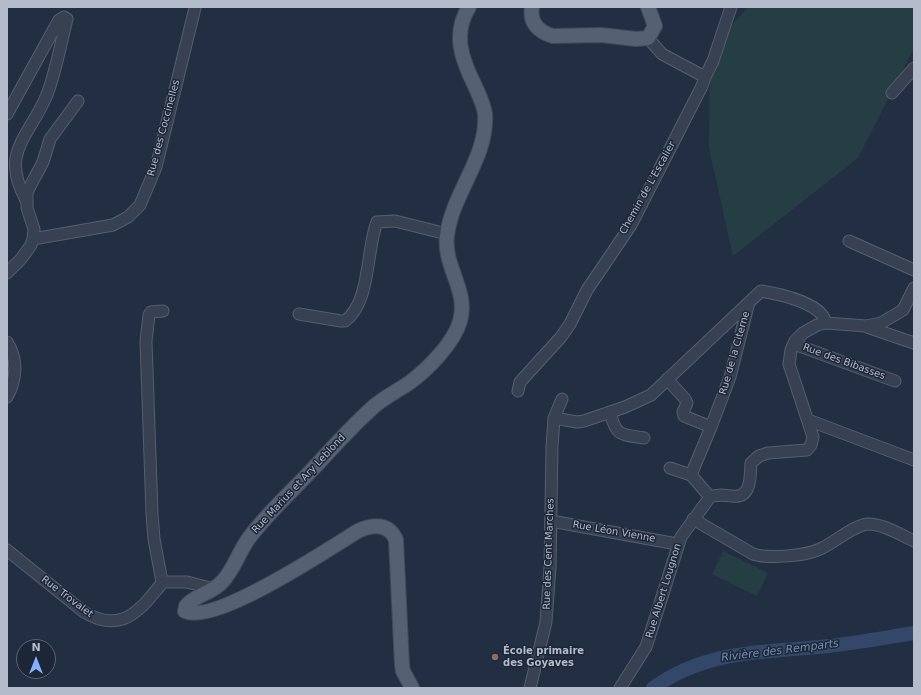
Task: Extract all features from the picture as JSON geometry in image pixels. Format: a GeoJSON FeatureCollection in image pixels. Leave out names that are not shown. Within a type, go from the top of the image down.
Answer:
{"type":"FeatureCollection","features":[{"type":"Feature","properties":{"kind":"main road","name":"Rue Marius et Ary Leblond"},"geometry":{"type":"LineString","coordinates":[[411,687],[403,671],[402,665],[397,548],[394,535],[388,529],[374,525],[358,531],[250,596],[202,612],[190,613],[185,611],[188,602],[214,589],[230,572],[248,539],[274,509],[369,410],[424,370],[453,336],[460,322],[462,298],[448,256],[447,234],[452,217],[479,151],[485,125],[485,112],[480,95],[466,67],[460,48],[460,30],[464,15],[469,7]]}},
{"type":"Feature","properties":{"kind":"main road"},"geometry":{"type":"LineString","coordinates":[[532,7],[531,17],[535,25],[540,31],[554,36],[601,35],[636,39],[648,38],[655,26],[648,7]]}},
{"type":"Feature","properties":{"kind":"street"},"geometry":{"type":"LineString","coordinates":[[648,38],[662,54],[705,77],[714,61],[731,7]]}},
{"type":"Feature","properties":{"kind":"street","name":"Rue des Coccinelles"},"geometry":{"type":"LineString","coordinates":[[33,239],[113,225],[128,217],[140,205],[156,167],[195,8]]}},
{"type":"Feature","properties":{"kind":"street"},"geometry":{"type":"LineString","coordinates":[[7,114],[59,20],[64,17],[67,19],[46,96],[17,149],[14,162],[19,188],[26,200],[34,229],[33,239],[31,245],[21,259],[7,273]]}},
{"type":"Feature","properties":{"kind":"street"},"geometry":{"type":"LineString","coordinates":[[892,93],[914,68]]}},
{"type":"Feature","properties":{"kind":"street","name":"Chemin de L'Escalier"},"geometry":{"type":"LineString","coordinates":[[518,391],[520,382],[566,331],[587,290],[631,225],[692,109],[705,77]]}},
{"type":"Feature","properties":{"kind":"street"},"geometry":{"type":"LineString","coordinates":[[26,200],[27,192],[43,162],[50,138],[78,101]]}},
{"type":"Feature","properties":{"kind":"street"},"geometry":{"type":"LineString","coordinates":[[299,314],[341,320],[345,320],[350,315],[361,297],[377,222],[403,222],[447,234]]}},
{"type":"Feature","properties":{"kind":"street"},"geometry":{"type":"LineString","coordinates":[[849,241],[914,270]]}},
{"type":"Feature","properties":{"kind":"street"},"geometry":{"type":"LineString","coordinates":[[866,326],[881,323],[903,310],[914,288]]}},
{"type":"Feature","properties":{"kind":"street","name":"Rue de la Citerne"},"geometry":{"type":"LineString","coordinates":[[554,418],[577,422],[610,413],[651,395],[761,291],[781,294],[818,309],[826,323]]}},
{"type":"Feature","properties":{"kind":"street","name":"Rue de la Citerne"},"geometry":{"type":"LineString","coordinates":[[691,475],[712,427],[730,377],[750,301]]}},
{"type":"Feature","properties":{"kind":"street"},"geometry":{"type":"LineString","coordinates":[[163,311],[151,312],[149,314],[146,341],[154,539],[162,582],[187,582],[214,589]]}},
{"type":"Feature","properties":{"kind":"street"},"geometry":{"type":"LineString","coordinates":[[670,468],[691,475],[710,496],[716,494],[735,497],[746,493],[749,487],[751,463],[759,456],[807,450],[812,445],[813,437],[789,364],[794,344],[803,333],[817,325],[826,323],[866,326],[914,343]]}},
{"type":"Feature","properties":{"kind":"street"},"geometry":{"type":"LineString","coordinates":[[7,342],[14,354],[16,369],[11,389],[7,397]]}},
{"type":"Feature","properties":{"kind":"street","name":"Rue des Bibasses"},"geometry":{"type":"LineString","coordinates":[[794,344],[895,381]]}},
{"type":"Feature","properties":{"kind":"street"},"geometry":{"type":"LineString","coordinates":[[667,379],[685,399],[686,403],[683,412],[684,416],[712,427]]}},
{"type":"Feature","properties":{"kind":"street"},"geometry":{"type":"LineString","coordinates":[[554,418],[562,399]]}},
{"type":"Feature","properties":{"kind":"street"},"geometry":{"type":"LineString","coordinates":[[610,413],[614,428],[618,432],[644,438]]}},
{"type":"Feature","properties":{"kind":"street","name":"Rue des Cent Marches"},"geometry":{"type":"LineString","coordinates":[[530,688],[546,622],[550,568],[554,418]]}},
{"type":"Feature","properties":{"kind":"street"},"geometry":{"type":"LineString","coordinates":[[808,420],[914,460]]}},
{"type":"Feature","properties":{"kind":"street","name":"Rue Albert Lougnon"},"geometry":{"type":"LineString","coordinates":[[620,688],[646,647],[678,544],[693,519],[710,496]]}},
{"type":"Feature","properties":{"kind":"street"},"geometry":{"type":"LineString","coordinates":[[693,519],[753,554],[763,556],[800,554],[822,549],[865,524],[876,525],[914,540]]}},
{"type":"Feature","properties":{"kind":"street","name":"Rue Léon Vienne"},"geometry":{"type":"LineString","coordinates":[[551,521],[678,544]]}},
{"type":"Feature","properties":{"kind":"street","name":"Rue Trovalet"},"geometry":{"type":"LineString","coordinates":[[7,550],[84,612],[94,618],[105,621],[129,618],[139,611],[162,582]]}},
{"type":"Feature","properties":{"kind":"green space"},"geometry":{"type":"Polygon","coordinates":[[[748,7],[914,7],[914,48],[858,158],[733,256],[709,148],[710,49],[748,7]]]}},
{"type":"Feature","properties":{"kind":"green space"},"geometry":{"type":"Polygon","coordinates":[[[723,551],[768,573],[757,596],[712,574],[723,551]]]}},
{"type":"Feature","properties":{"kind":"waterway","name":"Rivière des Remparts"},"geometry":{"type":"LineString","coordinates":[[653,688],[673,676],[713,660],[755,652],[832,646],[914,633]]}},
{"type":"Feature","properties":{"kind":"place","name":"École primaire des Goyaves"},"geometry":{"type":"Point","coordinates":[495,657]}}]}
